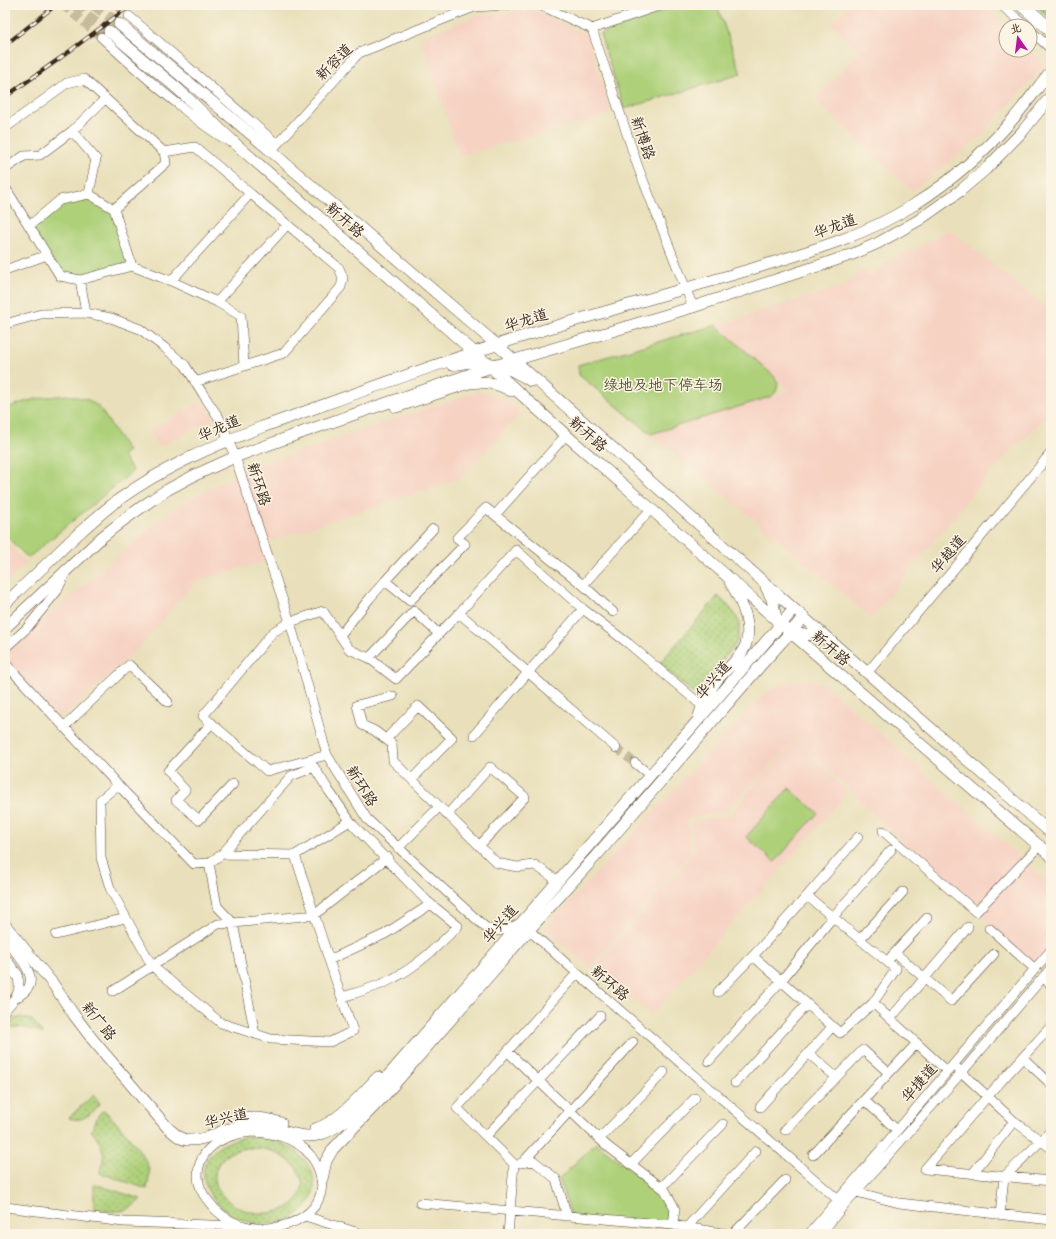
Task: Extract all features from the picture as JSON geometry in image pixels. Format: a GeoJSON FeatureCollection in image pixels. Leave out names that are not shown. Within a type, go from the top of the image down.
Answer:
{"type":"FeatureCollection","features":[{"type":"Feature","properties":{"kind":"highway"},"geometry":{"type":"LineString","coordinates":[[1022,5],[1051,30]]}},
{"type":"Feature","properties":{"kind":"main road","name":"新开路"},"geometry":{"type":"LineString","coordinates":[[119,24],[274,148],[764,583],[1051,833]]}},
{"type":"Feature","properties":{"kind":"main road","name":"新开路"},"geometry":{"type":"LineString","coordinates":[[105,34],[178,89],[239,147],[474,352],[491,365],[566,435],[722,572],[790,635],[1040,845],[1051,856]]}},
{"type":"Feature","properties":{"kind":"main road","name":"华龙道"},"geometry":{"type":"LineString","coordinates":[[5,604],[96,517],[121,498],[147,481],[181,462],[229,440],[474,352],[822,248],[869,229],[910,207],[949,180],[984,149],[1013,119],[1051,70]]}},
{"type":"Feature","properties":{"kind":"main road"},"geometry":{"type":"LineString","coordinates":[[5,628],[67,569],[125,518],[152,499],[193,476],[235,457],[491,365],[514,360],[693,307],[853,254],[901,231],[937,208],[986,169],[1022,132],[1051,96]]}},
{"type":"Feature","properties":{"kind":"main road"},"geometry":{"type":"LineString","coordinates":[[411,374],[460,364],[491,365],[523,376],[550,392]]}},
{"type":"Feature","properties":{"kind":"main road"},"geometry":{"type":"LineString","coordinates":[[339,419],[377,414],[469,383],[481,382],[491,382],[501,385],[532,404]]}},
{"type":"Feature","properties":{"kind":"main road"},"geometry":{"type":"LineString","coordinates":[[704,708],[710,690],[742,652],[746,644],[747,627],[741,605],[736,592],[722,572]]}},
{"type":"Feature","properties":{"kind":"main road"},"geometry":{"type":"LineString","coordinates":[[761,665],[775,641],[778,624],[772,599],[764,583]]}},
{"type":"Feature","properties":{"kind":"main road","name":"华兴道"},"geometry":{"type":"LineString","coordinates":[[322,1179],[326,1161],[333,1149],[384,1096],[525,926],[558,881],[698,721],[704,708],[752,658],[778,624],[794,609]]}},
{"type":"Feature","properties":{"kind":"main road","name":"华兴道"},"geometry":{"type":"LineString","coordinates":[[174,1133],[187,1140],[206,1138],[231,1129],[251,1125],[268,1127],[305,1136],[316,1136],[337,1128],[346,1121],[525,926],[603,848],[761,665],[790,635],[804,617]]}},
{"type":"Feature","properties":{"kind":"main road"},"geometry":{"type":"LineString","coordinates":[[752,658],[775,641],[790,635],[821,636],[830,641]]}},
{"type":"Feature","properties":{"kind":"main road","name":"新广路"},"geometry":{"type":"LineString","coordinates":[[5,924],[53,984],[93,1040],[152,1111],[174,1133]]}},
{"type":"Feature","properties":{"kind":"main road"},"geometry":{"type":"LineString","coordinates":[[5,959],[17,975]]}},
{"type":"Feature","properties":{"kind":"main road"},"geometry":{"type":"LineString","coordinates":[[107,1055],[122,1066],[175,1127],[185,1133],[197,1133],[233,1121],[254,1117],[300,1128],[307,1129],[320,1127],[340,1115],[383,1072],[411,1049]]}},
{"type":"Feature","properties":{"kind":"street","name":"新容道"},"geometry":{"type":"LineString","coordinates":[[274,148],[359,53],[474,7],[507,5]]}},
{"type":"Feature","properties":{"kind":"street"},"geometry":{"type":"LineString","coordinates":[[540,5],[592,29],[661,5]]}},
{"type":"Feature","properties":{"kind":"street"},"geometry":{"type":"LineString","coordinates":[[1001,5],[1016,18]]}},
{"type":"Feature","properties":{"kind":"street"},"geometry":{"type":"LineString","coordinates":[[129,16],[274,148]]}},
{"type":"Feature","properties":{"kind":"street","name":"新博路"},"geometry":{"type":"LineString","coordinates":[[592,29],[638,168],[693,307]]}},
{"type":"Feature","properties":{"kind":"street"},"geometry":{"type":"LineString","coordinates":[[1038,37],[1051,49]]}},
{"type":"Feature","properties":{"kind":"street"},"geometry":{"type":"LineString","coordinates":[[5,128],[67,83],[84,79],[164,152],[166,163],[114,209]]}},
{"type":"Feature","properties":{"kind":"street"},"geometry":{"type":"LineString","coordinates":[[5,169],[24,156],[40,155],[72,131],[105,98]]}},
{"type":"Feature","properties":{"kind":"street"},"geometry":{"type":"LineString","coordinates":[[72,131],[96,159],[89,194]]}},
{"type":"Feature","properties":{"kind":"street"},"geometry":{"type":"LineString","coordinates":[[164,152],[195,147],[339,268],[343,278],[341,287],[284,353],[195,382]]}},
{"type":"Feature","properties":{"kind":"street"},"geometry":{"type":"LineString","coordinates":[[5,188],[8,198],[29,226],[60,276],[80,280],[132,266],[171,281],[217,302],[241,316],[244,366]]}},
{"type":"Feature","properties":{"kind":"street"},"geometry":{"type":"LineString","coordinates":[[29,226],[60,200],[89,194],[114,209],[132,266]]}},
{"type":"Feature","properties":{"kind":"street"},"geometry":{"type":"LineString","coordinates":[[171,281],[250,194]]}},
{"type":"Feature","properties":{"kind":"street"},"geometry":{"type":"LineString","coordinates":[[217,302],[287,225]]}},
{"type":"Feature","properties":{"kind":"street"},"geometry":{"type":"LineString","coordinates":[[5,270],[46,255]]}},
{"type":"Feature","properties":{"kind":"street"},"geometry":{"type":"LineString","coordinates":[[80,280],[86,313]]}},
{"type":"Feature","properties":{"kind":"street","name":"新环路"},"geometry":{"type":"LineString","coordinates":[[5,324],[41,314],[86,313],[111,318],[140,328],[185,365],[221,421],[229,440],[290,622],[327,755],[367,819],[490,930],[500,931],[525,926],[841,1203]]}},
{"type":"Feature","properties":{"kind":"street"},"geometry":{"type":"LineString","coordinates":[[496,514],[566,435]]}},
{"type":"Feature","properties":{"kind":"street","name":"华越道"},"geometry":{"type":"LineString","coordinates":[[867,672],[1051,453]]}},
{"type":"Feature","properties":{"kind":"street"},"geometry":{"type":"LineString","coordinates":[[385,581],[410,601],[465,544],[457,538],[486,508],[496,514],[583,585],[613,612]]}},
{"type":"Feature","properties":{"kind":"street"},"geometry":{"type":"LineString","coordinates":[[583,585],[651,509]]}},
{"type":"Feature","properties":{"kind":"street"},"geometry":{"type":"LineString","coordinates":[[341,634],[370,598],[433,528]]}},
{"type":"Feature","properties":{"kind":"street"},"geometry":{"type":"LineString","coordinates":[[327,755],[267,770],[203,716],[273,632],[290,622],[322,611],[349,649],[369,658],[396,679],[460,613],[516,550],[583,609],[629,644],[704,708]]}},
{"type":"Feature","properties":{"kind":"street"},"geometry":{"type":"LineString","coordinates":[[5,648],[27,628],[56,591],[67,569]]}},
{"type":"Feature","properties":{"kind":"street"},"geometry":{"type":"LineString","coordinates":[[474,735],[583,609]]}},
{"type":"Feature","properties":{"kind":"street"},"geometry":{"type":"LineString","coordinates":[[369,658],[414,611],[439,634]]}},
{"type":"Feature","properties":{"kind":"street"},"geometry":{"type":"LineString","coordinates":[[460,613],[616,748]]}},
{"type":"Feature","properties":{"kind":"street"},"geometry":{"type":"LineString","coordinates":[[5,663],[118,786],[194,864],[209,863],[222,854],[291,776],[314,767],[329,792],[350,821],[431,904],[458,926],[430,953],[395,978],[380,985],[342,997]]}},
{"type":"Feature","properties":{"kind":"street"},"geometry":{"type":"LineString","coordinates":[[64,727],[129,665],[168,702]]}},
{"type":"Feature","properties":{"kind":"street"},"geometry":{"type":"LineString","coordinates":[[392,696],[357,705],[362,725],[376,731],[392,744],[393,761],[498,863],[517,867],[536,864],[558,881]]}},
{"type":"Feature","properties":{"kind":"street"},"geometry":{"type":"LineString","coordinates":[[386,739],[418,706],[452,738],[412,780]]}},
{"type":"Feature","properties":{"kind":"street"},"geometry":{"type":"LineString","coordinates":[[212,723],[168,771],[185,790],[176,800],[199,820],[233,784]]}},
{"type":"Feature","properties":{"kind":"street"},"geometry":{"type":"LineString","coordinates":[[635,763],[650,775]]}},
{"type":"Feature","properties":{"kind":"street"},"geometry":{"type":"LineString","coordinates":[[447,815],[490,767],[525,797],[479,846]]}},
{"type":"Feature","properties":{"kind":"street"},"geometry":{"type":"LineString","coordinates":[[118,786],[100,800],[101,858],[110,888],[152,966],[221,1023],[271,1039],[330,1042],[353,1031],[295,855]]}},
{"type":"Feature","properties":{"kind":"street"},"geometry":{"type":"LineString","coordinates":[[398,848],[439,807]]}},
{"type":"Feature","properties":{"kind":"street"},"geometry":{"type":"LineString","coordinates":[[222,854],[295,855],[350,821]]}},
{"type":"Feature","properties":{"kind":"street"},"geometry":{"type":"LineString","coordinates":[[883,832],[976,912],[1040,845]]}},
{"type":"Feature","properties":{"kind":"street"},"geometry":{"type":"LineString","coordinates":[[718,992],[753,956],[858,837]]}},
{"type":"Feature","properties":{"kind":"street"},"geometry":{"type":"LineString","coordinates":[[709,1061],[781,981],[890,850]]}},
{"type":"Feature","properties":{"kind":"street"},"geometry":{"type":"LineString","coordinates":[[113,991],[218,924],[314,915],[387,858]]}},
{"type":"Feature","properties":{"kind":"street"},"geometry":{"type":"LineString","coordinates":[[209,863],[217,906],[233,923],[255,1034]]}},
{"type":"Feature","properties":{"kind":"street"},"geometry":{"type":"LineString","coordinates":[[860,939],[902,892]]}},
{"type":"Feature","properties":{"kind":"street"},"geometry":{"type":"LineString","coordinates":[[753,956],[840,1033],[873,1002],[896,969],[807,896]]}},
{"type":"Feature","properties":{"kind":"street"},"geometry":{"type":"LineString","coordinates":[[329,960],[384,934],[431,904]]}},
{"type":"Feature","properties":{"kind":"street"},"geometry":{"type":"LineString","coordinates":[[56,935],[126,918]]}},
{"type":"Feature","properties":{"kind":"street"},"geometry":{"type":"LineString","coordinates":[[887,962],[927,918]]}},
{"type":"Feature","properties":{"kind":"street"},"geometry":{"type":"LineString","coordinates":[[890,1019],[968,927]]}},
{"type":"Feature","properties":{"kind":"street"},"geometry":{"type":"LineString","coordinates":[[990,928],[1035,969]]}},
{"type":"Feature","properties":{"kind":"street"},"geometry":{"type":"LineString","coordinates":[[5,940],[26,967],[31,980],[28,989],[13,1000]]}},
{"type":"Feature","properties":{"kind":"street","name":"华捷道"},"geometry":{"type":"LineString","coordinates":[[821,1234],[841,1203],[897,1130],[1051,950]]}},
{"type":"Feature","properties":{"kind":"street"},"geometry":{"type":"LineString","coordinates":[[895,953],[951,1001],[994,954]]}},
{"type":"Feature","properties":{"kind":"street","name":"华捷道"},"geometry":{"type":"LineString","coordinates":[[809,1234],[841,1203],[856,1192],[1051,968]]}},
{"type":"Feature","properties":{"kind":"street"},"geometry":{"type":"LineString","coordinates":[[568,1216],[556,1179],[534,1161],[518,1163],[486,1136],[457,1108],[577,973]]}},
{"type":"Feature","properties":{"kind":"street"},"geometry":{"type":"LineString","coordinates":[[5,1010],[18,992],[20,982],[17,975]]}},
{"type":"Feature","properties":{"kind":"street"},"geometry":{"type":"LineString","coordinates":[[1043,977],[1051,985]]}},
{"type":"Feature","properties":{"kind":"street"},"geometry":{"type":"LineString","coordinates":[[873,1002],[917,1044],[950,1068],[962,1072],[1014,1120],[1051,1148]]}},
{"type":"Feature","properties":{"kind":"street"},"geometry":{"type":"LineString","coordinates":[[736,1083],[807,1004]]}},
{"type":"Feature","properties":{"kind":"street"},"geometry":{"type":"LineString","coordinates":[[486,1136],[600,1016]]}},
{"type":"Feature","properties":{"kind":"street"},"geometry":{"type":"LineString","coordinates":[[1051,1026],[988,1096],[926,1169],[1051,1181]]}},
{"type":"Feature","properties":{"kind":"street"},"geometry":{"type":"LineString","coordinates":[[760,1107],[832,1027]]}},
{"type":"Feature","properties":{"kind":"street"},"geometry":{"type":"LineString","coordinates":[[508,1234],[510,1211],[518,1163],[570,1111],[633,1042]]}},
{"type":"Feature","properties":{"kind":"street"},"geometry":{"type":"LineString","coordinates":[[813,1155],[888,1073],[917,1044]]}},
{"type":"Feature","properties":{"kind":"street"},"geometry":{"type":"LineString","coordinates":[[785,1130],[863,1050],[888,1073]]}},
{"type":"Feature","properties":{"kind":"street"},"geometry":{"type":"LineString","coordinates":[[508,1052],[600,1138],[665,1190],[675,1209],[673,1225]]}},
{"type":"Feature","properties":{"kind":"street"},"geometry":{"type":"LineString","coordinates":[[808,1053],[836,1077]]}},
{"type":"Feature","properties":{"kind":"street"},"geometry":{"type":"LineString","coordinates":[[1023,1058],[1050,1081]]}},
{"type":"Feature","properties":{"kind":"street"},"geometry":{"type":"LineString","coordinates":[[600,1138],[664,1072]]}},
{"type":"Feature","properties":{"kind":"street"},"geometry":{"type":"LineString","coordinates":[[631,1164],[695,1098]]}},
{"type":"Feature","properties":{"kind":"street"},"geometry":{"type":"LineString","coordinates":[[864,1100],[897,1130]]}},
{"type":"Feature","properties":{"kind":"street"},"geometry":{"type":"LineString","coordinates":[[973,1173],[1014,1120]]}},
{"type":"Feature","properties":{"kind":"street"},"geometry":{"type":"LineString","coordinates":[[662,1187],[723,1124]]}},
{"type":"Feature","properties":{"kind":"street"},"geometry":{"type":"LineString","coordinates":[[1000,1215],[1004,1177],[1051,1131]]}},
{"type":"Feature","properties":{"kind":"street"},"geometry":{"type":"LineString","coordinates":[[5,1207],[124,1222],[267,1228],[284,1226],[305,1216],[321,1194],[322,1179],[318,1169],[308,1152],[299,1144],[272,1134],[252,1132],[237,1134],[220,1140],[203,1158],[198,1172],[200,1188],[207,1200],[219,1213],[231,1221],[246,1226]]}},
{"type":"Feature","properties":{"kind":"street"},"geometry":{"type":"LineString","coordinates":[[686,1227],[756,1151]]}},
{"type":"Feature","properties":{"kind":"street"},"geometry":{"type":"LineString","coordinates":[[733,1234],[785,1180]]}},
{"type":"Feature","properties":{"kind":"street"},"geometry":{"type":"LineString","coordinates":[[856,1192],[899,1203],[1051,1220]]}},
{"type":"Feature","properties":{"kind":"street"},"geometry":{"type":"LineString","coordinates":[[420,1203],[673,1225],[727,1234]]}},
{"type":"Feature","properties":{"kind":"street"},"geometry":{"type":"LineString","coordinates":[[305,1216],[362,1234]]}},
{"type":"Feature","properties":{"kind":"shaded area"},"geometry":{"type":"Polygon","coordinates":[[[848,5],[982,5],[998,20],[998,58],[1038,58],[1038,56],[1046,64],[977,140],[912,191],[815,100],[859,51],[832,24],[848,5]]]}},
{"type":"Feature","properties":{"kind":"shaded area"},"geometry":{"type":"Polygon","coordinates":[[[533,10],[588,36],[611,114],[459,156],[421,37],[476,16],[533,10]]]}},
{"type":"Feature","properties":{"kind":"shaded area"},"geometry":{"type":"Polygon","coordinates":[[[949,229],[1051,311],[1051,411],[987,476],[871,618],[651,434],[790,391],[716,325],[844,286],[863,269],[870,275],[902,253],[910,252],[949,229]]]}},
{"type":"Feature","properties":{"kind":"shaded area"},"geometry":{"type":"Polygon","coordinates":[[[479,391],[504,398],[521,413],[460,478],[261,544],[266,561],[196,581],[139,648],[60,719],[5,658],[5,653],[167,514],[208,489],[251,468],[479,391]]]}},
{"type":"Feature","properties":{"kind":"shaded area"},"geometry":{"type":"Polygon","coordinates":[[[202,401],[215,418],[158,447],[149,431],[202,401]]]}},
{"type":"Feature","properties":{"kind":"shaded area"},"geometry":{"type":"Polygon","coordinates":[[[5,541],[27,563],[5,584],[5,541]]]}},
{"type":"Feature","properties":{"kind":"shaded area"},"geometry":{"type":"Polygon","coordinates":[[[810,680],[824,684],[1051,885],[1051,980],[890,831],[796,738],[727,811],[687,819],[692,851],[590,968],[545,928],[762,696],[787,682],[810,680]]]}},
{"type":"Feature","properties":{"kind":"shaded area"},"geometry":{"type":"Polygon","coordinates":[[[796,740],[848,792],[652,1015],[595,967],[695,851],[690,821],[730,815],[760,779],[796,740]]]}},
{"type":"Feature","properties":{"kind":"green space"},"geometry":{"type":"Polygon","coordinates":[[[678,5],[717,5],[741,74],[624,109],[600,34],[678,5]]]}},
{"type":"Feature","properties":{"kind":"green space"},"geometry":{"type":"Polygon","coordinates":[[[1035,5],[1051,5],[1051,20],[1035,5]]]}},
{"type":"Feature","properties":{"kind":"green space"},"geometry":{"type":"Polygon","coordinates":[[[89,193],[114,208],[130,265],[61,281],[32,226],[57,201],[89,193]]]}},
{"type":"Feature","properties":{"kind":"green space","name":"绿地及地下停车场"},"geometry":{"type":"Polygon","coordinates":[[[716,325],[774,376],[778,384],[776,392],[770,397],[651,434],[579,375],[578,365],[716,325]]]}},
{"type":"Feature","properties":{"kind":"green space"},"geometry":{"type":"Polygon","coordinates":[[[67,395],[87,399],[99,407],[128,451],[122,455],[133,471],[28,558],[5,535],[5,410],[28,401],[67,395]]]}},
{"type":"Feature","properties":{"kind":"green space"},"geometry":{"type":"Polygon","coordinates":[[[718,596],[737,617],[739,623],[738,637],[735,645],[694,693],[659,664],[718,596]]]}},
{"type":"Feature","properties":{"kind":"green space"},"geometry":{"type":"Polygon","coordinates":[[[789,788],[818,813],[775,862],[746,837],[789,788]]]}},
{"type":"Feature","properties":{"kind":"green space"},"geometry":{"type":"Polygon","coordinates":[[[21,1017],[32,1020],[43,1034],[25,1028],[5,1027],[5,1025],[12,1020],[21,1017]]]}},
{"type":"Feature","properties":{"kind":"green space"},"geometry":{"type":"Polygon","coordinates":[[[94,1095],[100,1104],[93,1111],[86,1117],[78,1119],[69,1118],[77,1110],[94,1095]]]}},
{"type":"Feature","properties":{"kind":"green space"},"geometry":{"type":"Polygon","coordinates":[[[104,1110],[130,1138],[147,1163],[149,1180],[147,1189],[100,1173],[103,1152],[99,1140],[91,1131],[99,1114],[104,1110]]]}},
{"type":"Feature","properties":{"kind":"green space"},"geometry":{"type":"Polygon","coordinates":[[[250,1136],[276,1141],[295,1150],[308,1165],[313,1175],[313,1194],[302,1211],[292,1218],[281,1222],[258,1224],[237,1217],[220,1206],[208,1191],[204,1174],[208,1158],[223,1145],[250,1136]],[[247,1148],[231,1152],[218,1164],[215,1181],[224,1197],[237,1207],[261,1213],[278,1211],[286,1208],[297,1200],[301,1193],[302,1185],[301,1178],[294,1166],[288,1160],[275,1152],[247,1148]]]}},
{"type":"Feature","properties":{"kind":"green space"},"geometry":{"type":"Polygon","coordinates":[[[596,1143],[658,1191],[670,1211],[667,1227],[571,1216],[559,1179],[596,1143]]]}},
{"type":"Feature","properties":{"kind":"green space"},"geometry":{"type":"Polygon","coordinates":[[[94,1184],[141,1199],[125,1210],[108,1211],[94,1209],[94,1184]]]}},
{"type":"Feature","properties":{"kind":"tunnel"},"geometry":{"type":"LineString","coordinates":[[63,5],[101,37]]}},
{"type":"Feature","properties":{"kind":"tunnel"},"geometry":{"type":"LineString","coordinates":[[75,5],[109,31]]}},
{"type":"Feature","properties":{"kind":"tunnel"},"geometry":{"type":"LineString","coordinates":[[94,5],[119,24]]}},
{"type":"Feature","properties":{"kind":"tunnel"},"geometry":{"type":"LineString","coordinates":[[116,5],[129,16]]}},
{"type":"Feature","properties":{"kind":"tunnel"},"geometry":{"type":"LineString","coordinates":[[616,748],[635,763]]}},
{"type":"Feature","properties":{"kind":"railway"},"geometry":{"type":"LineString","coordinates":[[5,45],[56,5]]}},
{"type":"Feature","properties":{"kind":"railway"},"geometry":{"type":"LineString","coordinates":[[5,97],[131,5]]}}]}
